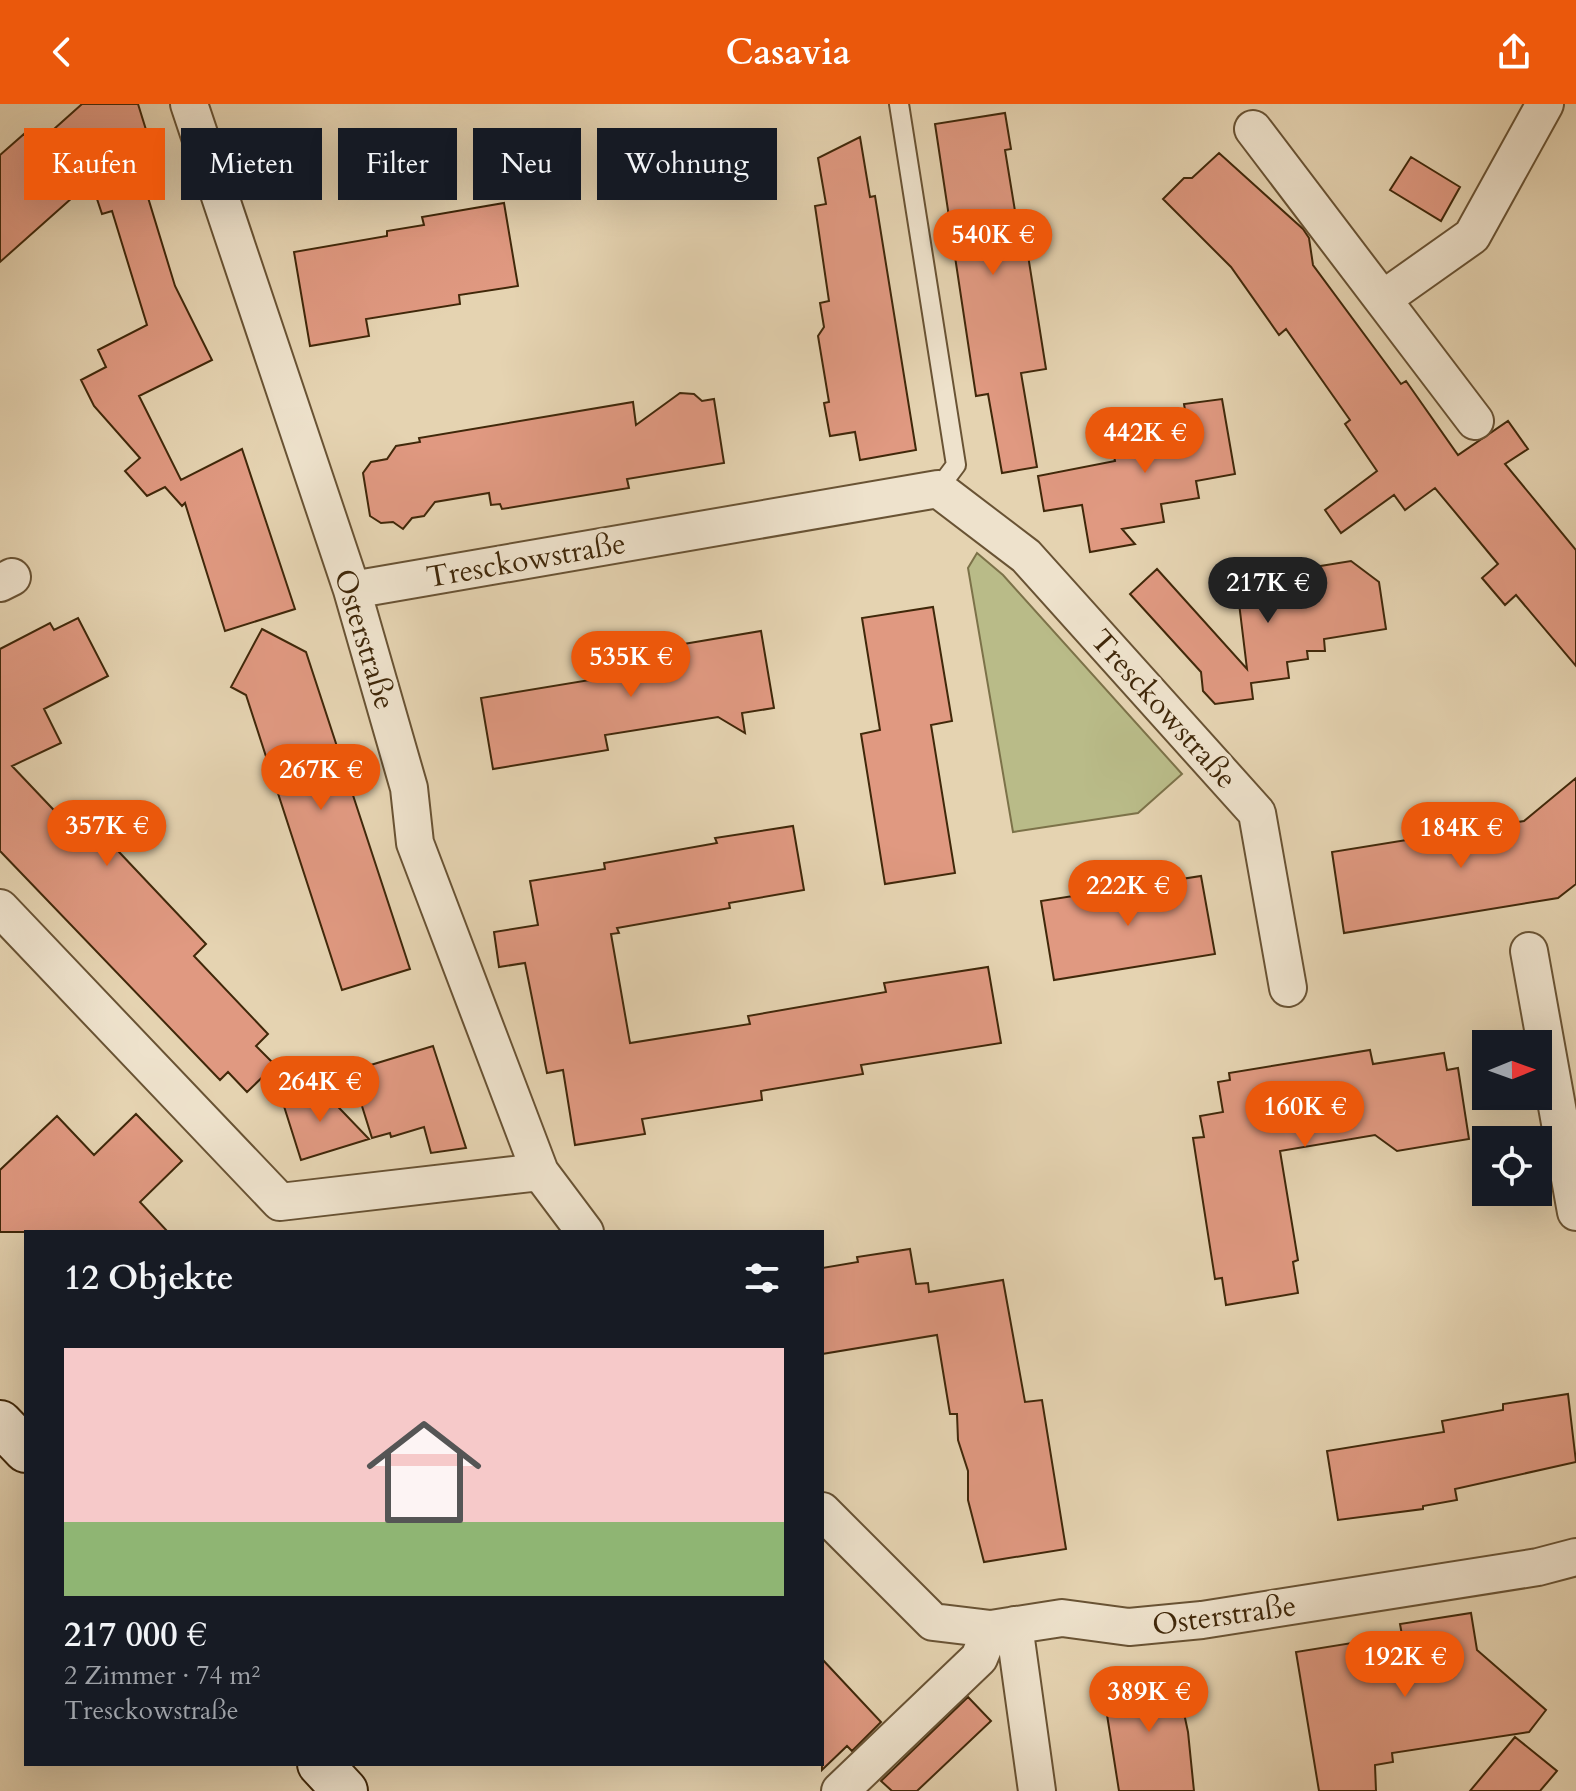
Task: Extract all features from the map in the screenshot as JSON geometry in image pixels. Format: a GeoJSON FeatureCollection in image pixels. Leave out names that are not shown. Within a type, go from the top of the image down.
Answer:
{"type":"FeatureCollection","features":[{"type":"Feature","properties":{"kind":"main road"},"geometry":{"type":"LineString","coordinates":[[0,1423],[24,1448]]}},
{"type":"Feature","properties":{"kind":"main road"},"geometry":{"type":"LineString","coordinates":[[322,1766],[345,1791]]}},
{"type":"Feature","properties":{"kind":"street","name":"Osterstraße"},"geometry":{"type":"LineString","coordinates":[[189,104],[352,590],[409,788],[415,843],[540,1172],[584,1230]]}},
{"type":"Feature","properties":{"kind":"street"},"geometry":{"type":"LineString","coordinates":[[1383,299],[1472,236],[1545,104]]}},
{"type":"Feature","properties":{"kind":"street"},"geometry":{"type":"LineString","coordinates":[[1253,129],[1475,421]]}},
{"type":"Feature","properties":{"kind":"street","name":"Tresckowstraße"},"geometry":{"type":"LineString","coordinates":[[352,590],[938,489],[1026,556],[1257,813],[1288,988]]}},
{"type":"Feature","properties":{"kind":"street"},"geometry":{"type":"LineString","coordinates":[[0,908],[280,1202],[540,1172]]}},
{"type":"Feature","properties":{"kind":"street"},"geometry":{"type":"LineString","coordinates":[[1529,951],[1576,1212]]}},
{"type":"Feature","properties":{"kind":"street","name":"Osterstraße"},"geometry":{"type":"LineString","coordinates":[[824,1513],[933,1622],[1002,1627],[1062,1618],[1129,1627],[1202,1620],[1538,1567],[1576,1557]]}},
{"type":"Feature","properties":{"kind":"street"},"geometry":{"type":"LineString","coordinates":[[840,1791],[979,1658],[1002,1627]]}},
{"type":"Feature","properties":{"kind":"street"},"geometry":{"type":"LineString","coordinates":[[1002,1627],[1037,1791]]}},
{"type":"Feature","properties":{"kind":"lane"},"geometry":{"type":"LineString","coordinates":[[899,104],[956,465],[938,489]]}},
{"type":"Feature","properties":{"kind":"green space"},"geometry":{"type":"Polygon","coordinates":[[[977,553],[1003,575],[1182,774],[1138,813],[1013,832],[968,568],[977,553]]]}},
{"type":"Feature","properties":{"kind":"building"},"geometry":{"type":"Polygon","coordinates":[[[82,104],[138,104],[145,128],[55,128],[82,104]]]}},
{"type":"Feature","properties":{"kind":"building"},"geometry":{"type":"Polygon","coordinates":[[[1005,113],[1011,149],[1005,150],[1015,211],[1021,211],[1046,369],[1021,373],[1037,467],[1002,473],[988,394],[976,396],[935,124],[1005,113]]]}},
{"type":"Feature","properties":{"kind":"building"},"geometry":{"type":"Polygon","coordinates":[[[24,134],[24,200],[70,200],[0,262],[0,155],[24,134]]]}},
{"type":"Feature","properties":{"kind":"building"},"geometry":{"type":"Polygon","coordinates":[[[860,137],[870,197],[875,196],[916,450],[860,460],[855,432],[830,436],[824,403],[829,402],[818,336],[824,327],[820,303],[829,301],[815,206],[826,204],[818,158],[860,137]]]}},
{"type":"Feature","properties":{"kind":"building"},"geometry":{"type":"Polygon","coordinates":[[[1219,153],[1303,229],[1309,238],[1313,265],[1401,384],[1406,381],[1458,455],[1508,421],[1528,449],[1505,464],[1576,550],[1576,666],[1516,595],[1505,605],[1482,578],[1498,564],[1435,488],[1405,510],[1394,495],[1341,533],[1325,510],[1377,471],[1345,424],[1350,420],[1286,329],[1279,335],[1231,267],[1163,199],[1184,178],[1192,178],[1219,153]]]}},
{"type":"Feature","properties":{"kind":"building"},"geometry":{"type":"Polygon","coordinates":[[[1411,157],[1460,187],[1441,221],[1390,190],[1411,157]]]}},
{"type":"Feature","properties":{"kind":"building"},"geometry":{"type":"Polygon","coordinates":[[[97,200],[149,200],[175,286],[212,360],[139,396],[181,480],[242,449],[295,609],[225,631],[185,503],[182,506],[165,487],[147,496],[125,471],[140,458],[94,406],[81,380],[106,367],[98,350],[147,325],[112,211],[102,214],[97,200]]]}},
{"type":"Feature","properties":{"kind":"building"},"geometry":{"type":"Polygon","coordinates":[[[504,203],[518,286],[459,295],[460,304],[366,319],[369,336],[310,346],[294,252],[387,236],[387,231],[424,225],[422,217],[504,203]]]}},
{"type":"Feature","properties":{"kind":"building"},"geometry":{"type":"Polygon","coordinates":[[[680,393],[694,394],[702,401],[714,399],[724,463],[627,479],[629,488],[502,509],[500,504],[491,505],[489,493],[435,502],[424,516],[412,518],[403,529],[393,522],[381,523],[370,516],[363,473],[371,462],[387,459],[396,446],[420,442],[419,438],[633,402],[636,425],[680,393]]]}},
{"type":"Feature","properties":{"kind":"building"},"geometry":{"type":"Polygon","coordinates":[[[1222,399],[1235,474],[1196,481],[1199,498],[1161,504],[1164,522],[1122,529],[1135,544],[1090,552],[1082,505],[1044,511],[1038,476],[1115,461],[1112,446],[1150,440],[1148,422],[1186,416],[1184,404],[1222,399]]]}},
{"type":"Feature","properties":{"kind":"building"},"geometry":{"type":"Polygon","coordinates":[[[1351,561],[1379,582],[1386,629],[1324,639],[1325,651],[1307,651],[1308,659],[1287,662],[1289,678],[1251,683],[1253,699],[1215,704],[1203,691],[1201,672],[1130,594],[1157,569],[1247,669],[1239,603],[1277,597],[1277,591],[1302,569],[1351,561]]]}},
{"type":"Feature","properties":{"kind":"building"},"geometry":{"type":"Polygon","coordinates":[[[933,607],[952,721],[931,725],[955,873],[885,884],[861,734],[880,730],[862,618],[933,607]]]}},
{"type":"Feature","properties":{"kind":"building"},"geometry":{"type":"Polygon","coordinates":[[[78,618],[108,676],[44,709],[61,743],[12,766],[88,846],[102,834],[206,944],[194,956],[268,1034],[256,1046],[275,1065],[247,1092],[228,1072],[220,1080],[0,851],[0,649],[50,623],[54,630],[78,618]]]}},
{"type":"Feature","properties":{"kind":"building"},"geometry":{"type":"Polygon","coordinates":[[[262,629],[306,652],[410,969],[342,990],[246,695],[231,687],[262,629]]]}},
{"type":"Feature","properties":{"kind":"building"},"geometry":{"type":"Polygon","coordinates":[[[761,631],[774,708],[742,713],[745,733],[718,717],[605,735],[608,750],[493,769],[481,698],[596,679],[594,667],[609,665],[608,655],[632,645],[660,648],[761,631]]]}},
{"type":"Feature","properties":{"kind":"building"},"geometry":{"type":"Polygon","coordinates":[[[1576,778],[1576,884],[1558,898],[1344,933],[1332,852],[1524,821],[1576,778]]]}},
{"type":"Feature","properties":{"kind":"building"},"geometry":{"type":"Polygon","coordinates":[[[793,826],[804,890],[729,903],[730,908],[617,928],[619,933],[611,934],[630,1043],[750,1024],[748,1016],[886,992],[884,983],[988,967],[1001,1043],[861,1065],[863,1074],[761,1091],[762,1100],[642,1119],[645,1134],[575,1145],[563,1070],[547,1073],[525,963],[499,967],[494,932],[538,925],[530,881],[605,869],[604,863],[717,843],[715,838],[793,826]]]}},
{"type":"Feature","properties":{"kind":"building"},"geometry":{"type":"Polygon","coordinates":[[[1201,876],[1215,954],[1054,980],[1041,901],[1201,876]]]}},
{"type":"Feature","properties":{"kind":"building"},"geometry":{"type":"Polygon","coordinates":[[[433,1046],[466,1148],[431,1153],[424,1127],[391,1137],[390,1133],[372,1138],[351,1071],[433,1046]]]}},
{"type":"Feature","properties":{"kind":"building"},"geometry":{"type":"Polygon","coordinates":[[[1370,1050],[1373,1064],[1444,1053],[1447,1070],[1458,1068],[1469,1139],[1397,1151],[1375,1135],[1280,1151],[1298,1260],[1293,1262],[1298,1293],[1226,1305],[1222,1278],[1215,1279],[1193,1138],[1204,1137],[1200,1116],[1223,1112],[1218,1082],[1230,1080],[1229,1073],[1370,1050]]]}},
{"type":"Feature","properties":{"kind":"building"},"geometry":{"type":"Polygon","coordinates":[[[320,1088],[369,1139],[301,1160],[282,1100],[320,1088]]]}},
{"type":"Feature","properties":{"kind":"building"},"geometry":{"type":"Polygon","coordinates":[[[136,1114],[182,1161],[140,1202],[166,1230],[0,1232],[0,1170],[57,1116],[94,1155],[136,1114]]]}},
{"type":"Feature","properties":{"kind":"building"},"geometry":{"type":"Polygon","coordinates":[[[910,1249],[916,1284],[928,1283],[929,1292],[1003,1280],[1025,1402],[1042,1400],[1066,1549],[984,1562],[968,1500],[968,1471],[958,1440],[957,1414],[950,1414],[937,1335],[824,1354],[824,1268],[858,1262],[857,1257],[910,1249]]]}},
{"type":"Feature","properties":{"kind":"building"},"geometry":{"type":"Polygon","coordinates":[[[1568,1394],[1576,1462],[1455,1489],[1457,1500],[1423,1506],[1423,1509],[1338,1520],[1327,1451],[1444,1432],[1442,1421],[1503,1410],[1503,1404],[1568,1394]]]}},
{"type":"Feature","properties":{"kind":"building"},"geometry":{"type":"Polygon","coordinates":[[[1471,1613],[1477,1650],[1546,1710],[1529,1732],[1392,1753],[1393,1762],[1375,1765],[1376,1791],[1319,1791],[1296,1652],[1402,1635],[1400,1624],[1471,1613]]]}},
{"type":"Feature","properties":{"kind":"building"},"geometry":{"type":"Polygon","coordinates":[[[824,1661],[881,1722],[852,1751],[847,1746],[822,1770],[824,1661]]]}},
{"type":"Feature","properties":{"kind":"building"},"geometry":{"type":"Polygon","coordinates":[[[1175,1671],[1188,1732],[1194,1791],[1119,1791],[1102,1683],[1175,1671]]]}},
{"type":"Feature","properties":{"kind":"building"},"geometry":{"type":"Polygon","coordinates":[[[968,1697],[991,1721],[917,1791],[892,1791],[881,1781],[968,1697]]]}},
{"type":"Feature","properties":{"kind":"building"},"geometry":{"type":"Polygon","coordinates":[[[1515,1737],[1557,1771],[1540,1791],[1470,1791],[1515,1737]]]}}]}
